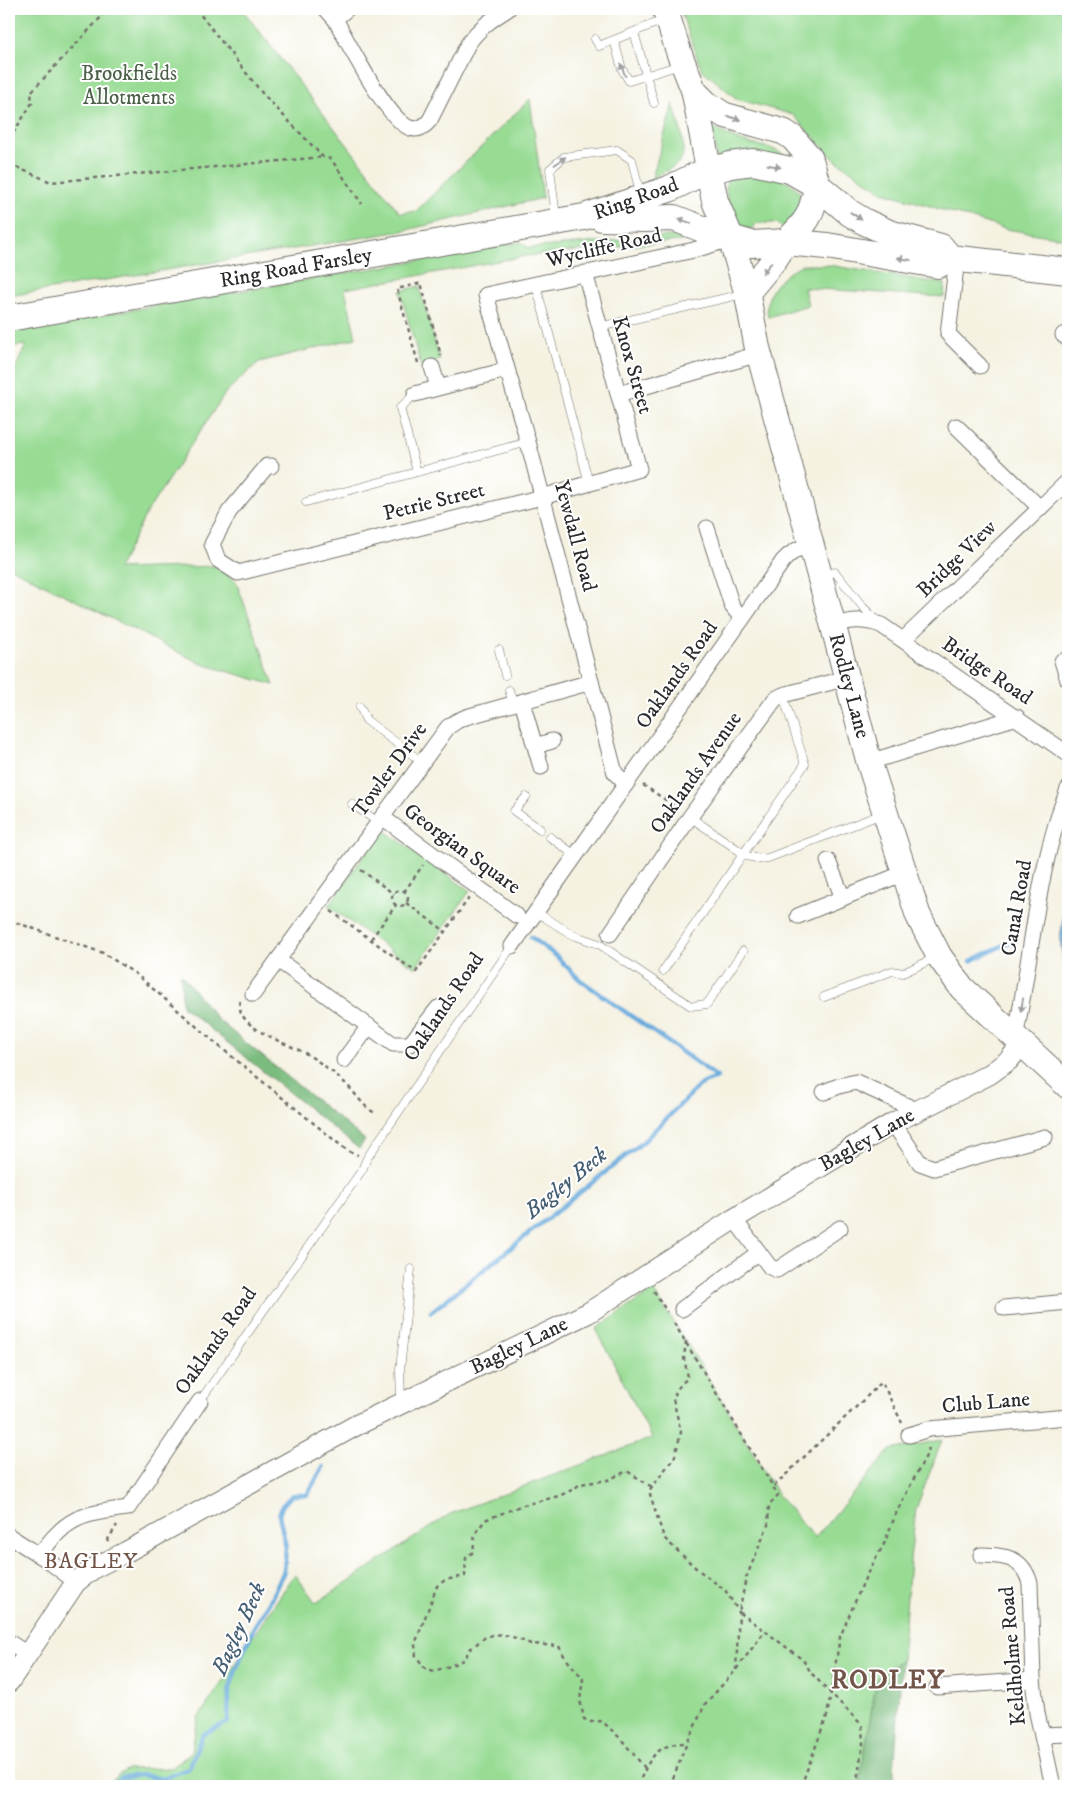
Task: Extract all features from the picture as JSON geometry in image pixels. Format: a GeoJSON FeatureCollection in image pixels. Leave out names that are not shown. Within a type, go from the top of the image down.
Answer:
{"type":"FeatureCollection","features":[{"type":"Feature","properties":{"kind":"highway"},"geometry":{"type":"LineString","coordinates":[[954,258],[940,247],[889,233],[866,222],[850,212],[818,186],[790,170],[753,162],[730,165],[709,172],[715,201],[731,239],[751,244],[786,242],[832,246],[938,265],[954,258],[1068,271]]}},
{"type":"Feature","properties":{"kind":"highway","name":"Ring Road"},"geometry":{"type":"LineString","coordinates":[[584,217],[642,199],[709,172]]}},
{"type":"Feature","properties":{"kind":"highway"},"geometry":{"type":"LineString","coordinates":[[786,242],[805,224],[811,212],[818,186]]}},
{"type":"Feature","properties":{"kind":"highway","name":"Ring Road"},"geometry":{"type":"LineString","coordinates":[[584,217],[645,220],[674,218],[731,239]]}},
{"type":"Feature","properties":{"kind":"highway","name":"Ring Road Farsley"},"geometry":{"type":"LineString","coordinates":[[9,318],[584,217]]}},
{"type":"Feature","properties":{"kind":"main road"},"geometry":{"type":"LineString","coordinates":[[667,13],[683,64],[694,91],[709,172]]}},
{"type":"Feature","properties":{"kind":"main road"},"geometry":{"type":"LineString","coordinates":[[694,91],[707,104],[724,115],[789,135],[810,158],[818,186]]}},
{"type":"Feature","properties":{"kind":"main road","name":"Rodley Lane"},"geometry":{"type":"LineString","coordinates":[[731,239],[747,293],[759,354],[869,762],[918,914],[939,956],[962,988],[1068,1086]]}},
{"type":"Feature","properties":{"kind":"main road"},"geometry":{"type":"LineString","coordinates":[[747,293],[775,259],[786,242]]}},
{"type":"Feature","properties":{"kind":"street"},"geometry":{"type":"LineString","coordinates":[[347,9],[331,14],[387,107],[402,123],[410,128],[417,129],[425,126],[430,120],[475,34],[492,18],[508,9]]}},
{"type":"Feature","properties":{"kind":"street","name":"Wycliffe Road"},"geometry":{"type":"LineString","coordinates":[[486,295],[694,250],[731,239]]}},
{"type":"Feature","properties":{"kind":"street"},"geometry":{"type":"LineString","coordinates":[[954,258],[948,334],[980,366]]}},
{"type":"Feature","properties":{"kind":"street","name":"Knox Street"},"geometry":{"type":"LineString","coordinates":[[585,273],[639,469]]}},
{"type":"Feature","properties":{"kind":"street","name":"Yewdall Road"},"geometry":{"type":"LineString","coordinates":[[486,295],[528,442],[614,773],[629,780]]}},
{"type":"Feature","properties":{"kind":"street"},"geometry":{"type":"LineString","coordinates":[[618,394],[759,354]]}},
{"type":"Feature","properties":{"kind":"street"},"geometry":{"type":"LineString","coordinates":[[432,367],[432,389],[506,370]]}},
{"type":"Feature","properties":{"kind":"street"},"geometry":{"type":"LineString","coordinates":[[956,426],[1040,508]]}},
{"type":"Feature","properties":{"kind":"street","name":"Petrie Street"},"geometry":{"type":"LineString","coordinates":[[272,466],[267,466],[229,512],[212,544],[218,560],[238,573],[542,497],[639,469]]}},
{"type":"Feature","properties":{"kind":"street","name":"Bridge View"},"geometry":{"type":"LineString","coordinates":[[903,640],[1068,481]]}},
{"type":"Feature","properties":{"kind":"street"},"geometry":{"type":"LineString","coordinates":[[707,528],[732,606],[742,619]]}},
{"type":"Feature","properties":{"kind":"street","name":"Oaklands Road"},"geometry":{"type":"LineString","coordinates":[[512,946],[742,619],[790,554],[798,548],[811,544]]}},
{"type":"Feature","properties":{"kind":"street","name":"Bridge Road"},"geometry":{"type":"LineString","coordinates":[[833,625],[854,620],[867,620],[881,625],[1068,754]]}},
{"type":"Feature","properties":{"kind":"street","name":"Oaklands Avenue"},"geometry":{"type":"LineString","coordinates":[[610,934],[690,817],[775,699],[783,695],[847,678]]}},
{"type":"Feature","properties":{"kind":"street","name":"Towler Drive"},"geometry":{"type":"LineString","coordinates":[[253,994],[442,735],[457,721],[515,699],[591,682]]}},
{"type":"Feature","properties":{"kind":"street"},"geometry":{"type":"LineString","coordinates":[[515,699],[535,746],[541,767]]}},
{"type":"Feature","properties":{"kind":"street"},"geometry":{"type":"LineString","coordinates":[[869,762],[1017,717]]}},
{"type":"Feature","properties":{"kind":"street"},"geometry":{"type":"LineString","coordinates":[[535,746],[552,741]]}},
{"type":"Feature","properties":{"kind":"street","name":"Canal Road"},"geometry":{"type":"LineString","coordinates":[[1019,1041],[1027,972],[1045,869],[1060,811],[1068,789]]}},
{"type":"Feature","properties":{"kind":"street","name":"Georgian Square"},"geometry":{"type":"LineString","coordinates":[[380,820],[430,853],[517,916]]}},
{"type":"Feature","properties":{"kind":"street"},"geometry":{"type":"LineString","coordinates":[[828,861],[843,898]]}},
{"type":"Feature","properties":{"kind":"street"},"geometry":{"type":"LineString","coordinates":[[798,916],[904,873]]}},
{"type":"Feature","properties":{"kind":"street"},"geometry":{"type":"LineString","coordinates":[[278,960],[393,1044],[410,1044],[438,1008]]}},
{"type":"Feature","properties":{"kind":"street"},"geometry":{"type":"LineString","coordinates":[[344,1060],[369,1026]]}},
{"type":"Feature","properties":{"kind":"street","name":"Bagley Lane"},"geometry":{"type":"LineString","coordinates":[[9,1682],[76,1582],[94,1568],[355,1426],[588,1313],[734,1220],[893,1123],[990,1074],[1009,1060],[1019,1041]]}},
{"type":"Feature","properties":{"kind":"street"},"geometry":{"type":"LineString","coordinates":[[824,1092],[856,1082],[916,1110]]}},
{"type":"Feature","properties":{"kind":"street"},"geometry":{"type":"LineString","coordinates":[[893,1123],[920,1163],[934,1168],[1045,1136]]}},
{"type":"Feature","properties":{"kind":"street"},"geometry":{"type":"LineString","coordinates":[[734,1220],[770,1267],[777,1270],[840,1228]]}},
{"type":"Feature","properties":{"kind":"street"},"geometry":{"type":"LineString","coordinates":[[682,1309],[758,1253]]}},
{"type":"Feature","properties":{"kind":"street"},"geometry":{"type":"LineString","coordinates":[[1004,1308],[1068,1302]]}},
{"type":"Feature","properties":{"kind":"street","name":"Oaklands Road"},"geometry":{"type":"LineString","coordinates":[[128,1508],[200,1401]]}},
{"type":"Feature","properties":{"kind":"street","name":"Club Lane"},"geometry":{"type":"LineString","coordinates":[[909,1436],[929,1429],[1068,1417]]}},
{"type":"Feature","properties":{"kind":"street"},"geometry":{"type":"LineString","coordinates":[[40,1555],[50,1540],[68,1522],[88,1515],[128,1508]]}},
{"type":"Feature","properties":{"kind":"street"},"geometry":{"type":"LineString","coordinates":[[9,1536],[40,1555],[76,1582]]}},
{"type":"Feature","properties":{"kind":"street","name":"Keldholme Road"},"geometry":{"type":"LineString","coordinates":[[981,1555],[1012,1559],[1020,1564],[1026,1572],[1030,1583],[1033,1680],[1037,1713],[1053,1786]]}},
{"type":"Feature","properties":{"kind":"street"},"geometry":{"type":"LineString","coordinates":[[9,1642],[27,1654]]}},
{"type":"Feature","properties":{"kind":"street"},"geometry":{"type":"LineString","coordinates":[[937,1687],[1033,1680]]}},
{"type":"Feature","properties":{"kind":"street"},"geometry":{"type":"LineString","coordinates":[[1042,1735],[1068,1734]]}},
{"type":"Feature","properties":{"kind":"lane"},"geometry":{"type":"LineString","coordinates":[[595,39],[599,46],[634,32],[667,13]]}},
{"type":"Feature","properties":{"kind":"lane"},"geometry":{"type":"LineString","coordinates":[[634,32],[654,103]]}},
{"type":"Feature","properties":{"kind":"lane"},"geometry":{"type":"LineString","coordinates":[[614,40],[625,77],[629,80],[683,64]]}},
{"type":"Feature","properties":{"kind":"lane"},"geometry":{"type":"LineString","coordinates":[[556,222],[550,169],[564,156],[617,150],[632,160],[642,199]]}},
{"type":"Feature","properties":{"kind":"lane"},"geometry":{"type":"LineString","coordinates":[[536,285],[589,483]]}},
{"type":"Feature","properties":{"kind":"lane"},"geometry":{"type":"LineString","coordinates":[[599,327],[747,293]]}},
{"type":"Feature","properties":{"kind":"lane"},"geometry":{"type":"LineString","coordinates":[[417,472],[400,408],[432,389]]}},
{"type":"Feature","properties":{"kind":"lane"},"geometry":{"type":"LineString","coordinates":[[306,502],[528,442]]}},
{"type":"Feature","properties":{"kind":"lane","name":"Bridge Road"},"geometry":{"type":"LineString","coordinates":[[820,576],[836,572],[862,607],[881,625]]}},
{"type":"Feature","properties":{"kind":"lane"},"geometry":{"type":"LineString","coordinates":[[499,650],[505,675]]}},
{"type":"Feature","properties":{"kind":"lane"},"geometry":{"type":"LineString","coordinates":[[663,971],[806,764],[783,695]]}},
{"type":"Feature","properties":{"kind":"lane"},"geometry":{"type":"LineString","coordinates":[[360,707],[366,720],[422,762]]}},
{"type":"Feature","properties":{"kind":"lane"},"geometry":{"type":"LineString","coordinates":[[526,797],[512,814],[540,829]]}},
{"type":"Feature","properties":{"kind":"lane"},"geometry":{"type":"LineString","coordinates":[[352,804],[380,820]]}},
{"type":"Feature","properties":{"kind":"lane"},"geometry":{"type":"LineString","coordinates":[[690,817],[743,854],[760,859],[768,858],[885,813]]}},
{"type":"Feature","properties":{"kind":"lane"},"geometry":{"type":"LineString","coordinates":[[550,837],[575,855]]}},
{"type":"Feature","properties":{"kind":"lane"},"geometry":{"type":"LineString","coordinates":[[536,912],[573,935],[599,944],[691,1006],[707,1004],[743,951]]}},
{"type":"Feature","properties":{"kind":"lane","name":"Oaklands Road"},"geometry":{"type":"LineString","coordinates":[[200,1401],[356,1178],[367,1158],[512,946]]}},
{"type":"Feature","properties":{"kind":"lane"},"geometry":{"type":"LineString","coordinates":[[824,997],[892,970],[903,973],[939,956]]}},
{"type":"Feature","properties":{"kind":"lane"},"geometry":{"type":"LineString","coordinates":[[402,1403],[400,1369],[411,1269]]}},
{"type":"Feature","properties":{"kind":"path"},"geometry":{"type":"LineString","coordinates":[[9,140],[32,103],[31,92],[104,14],[99,9]]}},
{"type":"Feature","properties":{"kind":"path"},"geometry":{"type":"LineString","coordinates":[[196,9],[262,93],[323,157]]}},
{"type":"Feature","properties":{"kind":"path"},"geometry":{"type":"LineString","coordinates":[[9,164],[51,182],[323,157],[331,159],[362,204]]}},
{"type":"Feature","properties":{"kind":"path"},"geometry":{"type":"LineString","coordinates":[[421,283],[432,389],[397,290],[421,283]]}},
{"type":"Feature","properties":{"kind":"path"},"geometry":{"type":"LineString","coordinates":[[629,780],[690,817]]}},
{"type":"Feature","properties":{"kind":"path"},"geometry":{"type":"LineString","coordinates":[[404,892],[430,853]]}},
{"type":"Feature","properties":{"kind":"path"},"geometry":{"type":"LineString","coordinates":[[349,862],[394,894]]}},
{"type":"Feature","properties":{"kind":"path"},"geometry":{"type":"LineString","coordinates":[[319,903],[416,972],[477,887]]}},
{"type":"Feature","properties":{"kind":"path"},"geometry":{"type":"LineString","coordinates":[[404,892],[399,891],[394,894],[392,900],[396,905],[402,906],[406,903]]}},
{"type":"Feature","properties":{"kind":"path"},"geometry":{"type":"LineString","coordinates":[[404,892],[407,896],[406,903]]}},
{"type":"Feature","properties":{"kind":"path"},"geometry":{"type":"LineString","coordinates":[[406,903],[445,931]]}},
{"type":"Feature","properties":{"kind":"path"},"geometry":{"type":"LineString","coordinates":[[371,939],[396,905]]}},
{"type":"Feature","properties":{"kind":"path"},"geometry":{"type":"LineString","coordinates":[[9,920],[103,954],[136,974],[219,1046],[344,1148],[367,1158]]}},
{"type":"Feature","properties":{"kind":"path"},"geometry":{"type":"LineString","coordinates":[[253,994],[244,994],[239,1005],[240,1011],[248,1023],[306,1054],[338,1076],[374,1113]]}},
{"type":"Feature","properties":{"kind":"path"},"geometry":{"type":"LineString","coordinates":[[645,1276],[778,1495],[769,1505],[768,1525],[746,1578],[739,1612],[736,1672]]}},
{"type":"Feature","properties":{"kind":"path"},"geometry":{"type":"LineString","coordinates":[[686,1341],[684,1358],[688,1377],[678,1388],[673,1399],[681,1432],[675,1456],[649,1491],[664,1538],[697,1569],[725,1590],[739,1612],[803,1660],[812,1674],[862,1725],[863,1744],[856,1786]]}},
{"type":"Feature","properties":{"kind":"path"},"geometry":{"type":"LineString","coordinates":[[774,1486],[882,1382],[909,1436]]}},
{"type":"Feature","properties":{"kind":"path"},"geometry":{"type":"LineString","coordinates":[[801,1786],[827,1716],[840,1637],[866,1576],[884,1544],[897,1511],[927,1454],[931,1439],[929,1429]]}},
{"type":"Feature","properties":{"kind":"path"},"geometry":{"type":"LineString","coordinates":[[645,1768],[621,1739],[602,1721],[591,1722],[584,1719],[580,1700],[583,1679],[574,1666],[563,1656],[559,1646],[531,1644],[510,1636],[495,1634],[484,1638],[469,1650],[465,1659],[434,1671],[425,1668],[416,1656],[415,1644],[437,1586],[445,1580],[465,1576],[466,1558],[473,1552],[475,1534],[485,1520],[520,1506],[558,1496],[574,1489],[580,1484],[608,1480],[627,1471],[652,1487]]}},
{"type":"Feature","properties":{"kind":"path"},"geometry":{"type":"LineString","coordinates":[[94,1568],[108,1537],[128,1508]]}},
{"type":"Feature","properties":{"kind":"path"},"geometry":{"type":"LineString","coordinates":[[670,1786],[705,1704],[736,1672],[766,1631]]}},
{"type":"Feature","properties":{"kind":"path"},"geometry":{"type":"LineString","coordinates":[[638,1786],[645,1768],[656,1752],[674,1743],[687,1743]]}},
{"type":"Feature","properties":{"kind":"path"},"geometry":{"type":"LineString","coordinates":[[883,1786],[886,1779],[888,1786]]}},
{"type":"Feature","properties":{"kind":"green space","name":"Brookfields Allotments"},"geometry":{"type":"Polygon","coordinates":[[[9,9],[242,9],[400,213],[416,211],[530,99],[543,198],[402,231],[9,296],[9,9]]]}},
{"type":"Feature","properties":{"kind":"green space"},"geometry":{"type":"Polygon","coordinates":[[[680,9],[1068,9],[1068,239],[1006,229],[883,192],[835,160],[793,115],[737,99],[701,69],[680,9]]]}},
{"type":"Feature","properties":{"kind":"green space"},"geometry":{"type":"Polygon","coordinates":[[[673,104],[682,134],[682,157],[673,167],[652,178],[673,104]]]}},
{"type":"Feature","properties":{"kind":"green space"},"geometry":{"type":"Polygon","coordinates":[[[712,127],[737,140],[776,150],[786,157],[717,159],[712,127]]]}},
{"type":"Feature","properties":{"kind":"green space"},"geometry":{"type":"Polygon","coordinates":[[[760,174],[790,183],[799,193],[801,208],[783,228],[777,223],[757,223],[751,229],[748,229],[739,224],[732,214],[726,193],[728,179],[732,176],[760,174]]]}},
{"type":"Feature","properties":{"kind":"green space"},"geometry":{"type":"Polygon","coordinates":[[[680,235],[689,240],[526,256],[345,289],[356,338],[259,362],[226,392],[147,512],[118,569],[215,566],[236,581],[274,685],[202,664],[9,567],[9,382],[26,345],[9,347],[9,331],[521,242],[529,248],[680,235]]]}},
{"type":"Feature","properties":{"kind":"green space"},"geometry":{"type":"Polygon","coordinates":[[[801,265],[828,265],[945,284],[944,297],[804,288],[808,305],[768,317],[767,308],[771,292],[780,280],[801,265]]]}},
{"type":"Feature","properties":{"kind":"green space"},"geometry":{"type":"Polygon","coordinates":[[[419,286],[440,360],[421,366],[400,291],[419,286]]]}},
{"type":"Feature","properties":{"kind":"green space"},"geometry":{"type":"Polygon","coordinates":[[[383,829],[470,891],[415,968],[328,906],[383,829]]]}},
{"type":"Feature","properties":{"kind":"green space"},"geometry":{"type":"Polygon","coordinates":[[[181,974],[218,1020],[365,1140],[359,1149],[182,1006],[181,974]]]}},
{"type":"Feature","properties":{"kind":"green space"},"geometry":{"type":"Polygon","coordinates":[[[653,1290],[703,1369],[778,1495],[815,1538],[890,1450],[942,1440],[916,1509],[902,1659],[877,1677],[859,1786],[107,1786],[116,1776],[128,1769],[172,1768],[191,1752],[198,1718],[295,1574],[316,1603],[450,1514],[652,1438],[596,1329],[653,1290]]]}},
{"type":"Feature","properties":{"kind":"green space"},"geometry":{"type":"Polygon","coordinates":[[[902,1659],[893,1786],[859,1786],[877,1677],[902,1659]]]}},
{"type":"Feature","properties":{"kind":"water"},"geometry":{"type":"Polygon","coordinates":[[[1068,886],[1068,994],[1060,939],[1068,886]]]}},
{"type":"Feature","properties":{"kind":"waterway","name":"Bagley Beck"},"geometry":{"type":"LineString","coordinates":[[431,1312],[643,1142],[700,1085],[717,1077],[579,979],[556,956],[531,937]]}},
{"type":"Feature","properties":{"kind":"waterway","name":"Bagley Beck"},"geometry":{"type":"LineString","coordinates":[[971,961],[1014,940]]}},
{"type":"Feature","properties":{"kind":"waterway","name":"Bagley Beck"},"geometry":{"type":"LineString","coordinates":[[119,1780],[122,1777],[143,1775],[163,1779],[189,1768],[203,1734],[228,1722],[229,1691],[236,1669],[254,1627],[268,1605],[284,1571],[286,1548],[279,1515],[282,1506],[292,1495],[307,1495],[323,1467]]}},
{"type":"Feature","properties":{"kind":"district","name":"BAGLEY"},"geometry":{"type":"Point","coordinates":[91,1561]}},
{"type":"Feature","properties":{"kind":"district","name":"RODLEY"},"geometry":{"type":"Point","coordinates":[888,1680]}}]}
